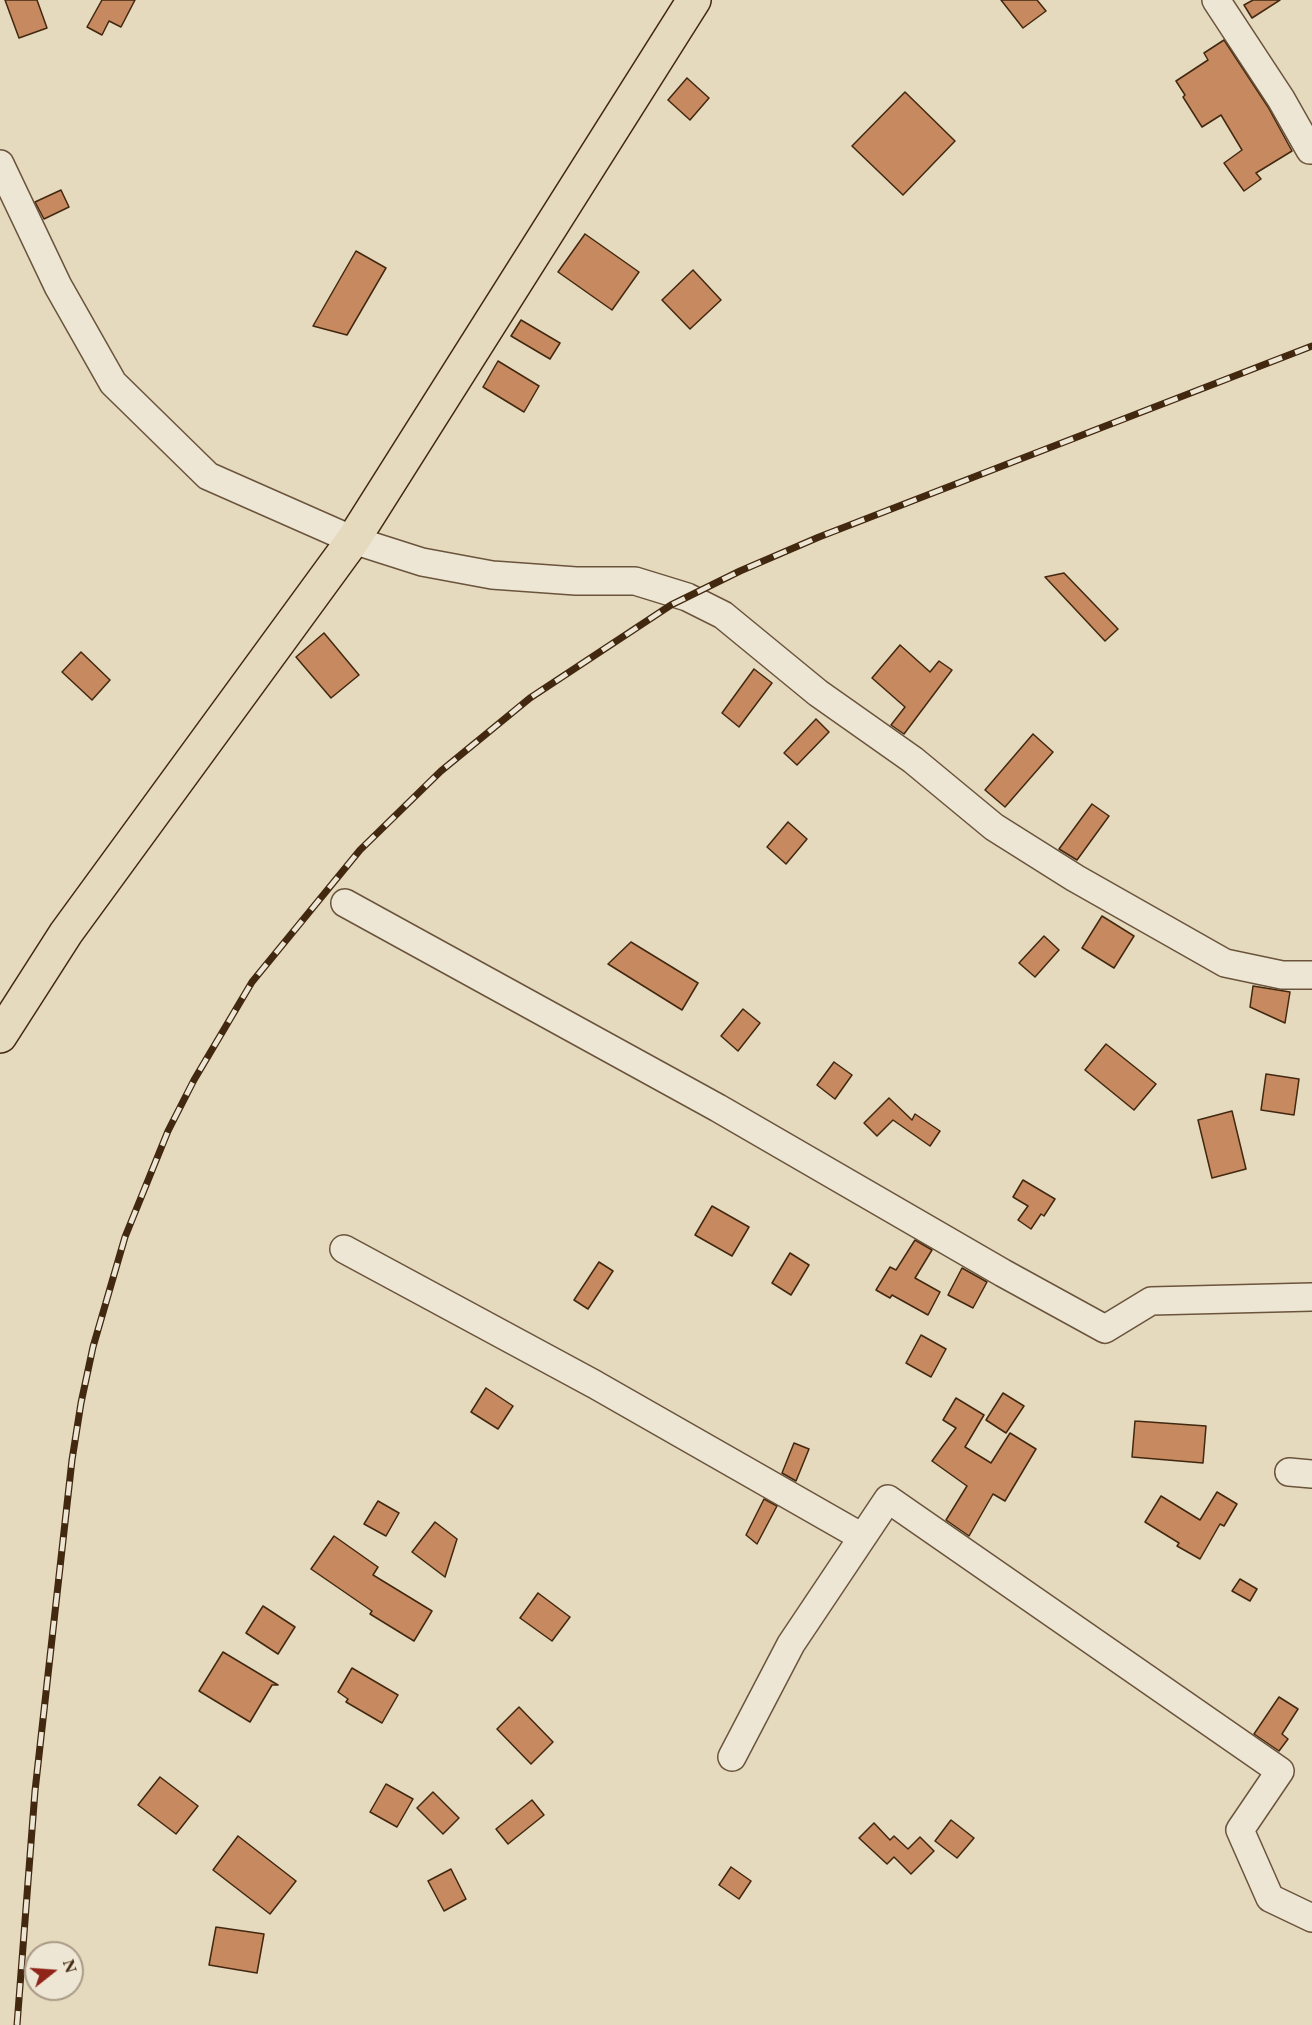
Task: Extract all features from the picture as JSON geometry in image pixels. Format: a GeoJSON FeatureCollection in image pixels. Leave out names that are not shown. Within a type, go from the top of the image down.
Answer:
{"type":"FeatureCollection","features":[{"type":"Feature","properties":{"kind":"main road"},"geometry":{"type":"LineString","coordinates":[[0,1036],[66,933],[353,540],[694,0]]}},
{"type":"Feature","properties":{"kind":"street"},"geometry":{"type":"LineString","coordinates":[[1216,0],[1312,150]]}},
{"type":"Feature","properties":{"kind":"street"},"geometry":{"type":"LineString","coordinates":[[0,164],[58,286],[113,382],[208,476],[353,540],[422,562],[492,575],[576,581],[635,581],[687,597],[723,615],[818,693],[913,760],[994,827],[1075,878],[1138,916],[1225,963],[1282,975],[1312,975]]}},
{"type":"Feature","properties":{"kind":"street"},"geometry":{"type":"LineString","coordinates":[[345,903],[718,1108],[1105,1329],[1151,1301],[1312,1297]]}},
{"type":"Feature","properties":{"kind":"street"},"geometry":{"type":"LineString","coordinates":[[344,1249],[594,1384],[862,1537]]}},
{"type":"Feature","properties":{"kind":"street"},"geometry":{"type":"LineString","coordinates":[[732,1757],[791,1644],[888,1499],[1280,1771],[1240,1830],[1270,1898],[1312,1918]]}},
{"type":"Feature","properties":{"kind":"building"},"geometry":{"type":"Polygon","coordinates":[[[5,0],[37,0],[47,28],[19,38],[5,0]]]}},
{"type":"Feature","properties":{"kind":"building"},"geometry":{"type":"Polygon","coordinates":[[[102,0],[135,0],[121,27],[109,21],[102,35],[87,27],[102,0]]]}},
{"type":"Feature","properties":{"kind":"building"},"geometry":{"type":"Polygon","coordinates":[[[1001,0],[1037,0],[1046,11],[1023,28],[1001,0]]]}},
{"type":"Feature","properties":{"kind":"building"},"geometry":{"type":"Polygon","coordinates":[[[1253,0],[1280,0],[1252,18],[1244,5],[1253,0]]]}},
{"type":"Feature","properties":{"kind":"building"},"geometry":{"type":"Polygon","coordinates":[[[1224,40],[1268,107],[1292,151],[1256,173],[1261,179],[1244,191],[1224,163],[1242,150],[1221,115],[1202,127],[1176,81],[1208,60],[1204,53],[1224,40]]]}},
{"type":"Feature","properties":{"kind":"building"},"geometry":{"type":"Polygon","coordinates":[[[687,78],[709,98],[690,120],[668,100],[687,78]]]}},
{"type":"Feature","properties":{"kind":"building"},"geometry":{"type":"Polygon","coordinates":[[[905,92],[955,141],[903,195],[852,146],[905,92]]]}},
{"type":"Feature","properties":{"kind":"building"},"geometry":{"type":"Polygon","coordinates":[[[61,190],[69,207],[44,219],[35,202],[61,190]]]}},
{"type":"Feature","properties":{"kind":"building"},"geometry":{"type":"Polygon","coordinates":[[[585,234],[639,272],[612,310],[558,272],[585,234]]]}},
{"type":"Feature","properties":{"kind":"building"},"geometry":{"type":"Polygon","coordinates":[[[356,251],[386,268],[347,335],[313,326],[356,251]]]}},
{"type":"Feature","properties":{"kind":"building"},"geometry":{"type":"Polygon","coordinates":[[[693,270],[721,300],[690,329],[662,300],[693,270]]]}},
{"type":"Feature","properties":{"kind":"building"},"geometry":{"type":"Polygon","coordinates":[[[521,320],[560,343],[550,359],[511,336],[521,320]]]}},
{"type":"Feature","properties":{"kind":"building"},"geometry":{"type":"Polygon","coordinates":[[[498,361],[539,386],[524,412],[483,387],[498,361]]]}},
{"type":"Feature","properties":{"kind":"building"},"geometry":{"type":"Polygon","coordinates":[[[1064,573],[1118,629],[1105,641],[1045,577],[1064,573]]]}},
{"type":"Feature","properties":{"kind":"building"},"geometry":{"type":"Polygon","coordinates":[[[324,633],[359,675],[331,698],[296,657],[324,633]]]}},
{"type":"Feature","properties":{"kind":"building"},"geometry":{"type":"Polygon","coordinates":[[[900,645],[930,672],[939,661],[952,670],[904,734],[891,725],[905,707],[872,678],[900,645]]]}},
{"type":"Feature","properties":{"kind":"building"},"geometry":{"type":"Polygon","coordinates":[[[81,652],[110,680],[92,700],[62,672],[81,652]]]}},
{"type":"Feature","properties":{"kind":"building"},"geometry":{"type":"Polygon","coordinates":[[[754,669],[772,683],[739,727],[722,713],[754,669]]]}},
{"type":"Feature","properties":{"kind":"building"},"geometry":{"type":"Polygon","coordinates":[[[816,719],[829,732],[797,765],[784,753],[816,719]]]}},
{"type":"Feature","properties":{"kind":"building"},"geometry":{"type":"Polygon","coordinates":[[[1033,734],[1053,752],[1005,807],[985,790],[1033,734]]]}},
{"type":"Feature","properties":{"kind":"building"},"geometry":{"type":"Polygon","coordinates":[[[1092,804],[1109,816],[1077,860],[1059,849],[1092,804]]]}},
{"type":"Feature","properties":{"kind":"building"},"geometry":{"type":"Polygon","coordinates":[[[788,822],[807,839],[786,864],[767,847],[788,822]]]}},
{"type":"Feature","properties":{"kind":"building"},"geometry":{"type":"Polygon","coordinates":[[[1102,916],[1134,936],[1114,968],[1082,948],[1102,916]]]}},
{"type":"Feature","properties":{"kind":"building"},"geometry":{"type":"Polygon","coordinates":[[[1044,936],[1059,950],[1035,977],[1019,963],[1044,936]]]}},
{"type":"Feature","properties":{"kind":"building"},"geometry":{"type":"Polygon","coordinates":[[[631,942],[698,983],[682,1010],[608,964],[631,942]]]}},
{"type":"Feature","properties":{"kind":"building"},"geometry":{"type":"Polygon","coordinates":[[[1253,986],[1290,992],[1285,1023],[1250,1007],[1253,986]]]}},
{"type":"Feature","properties":{"kind":"building"},"geometry":{"type":"Polygon","coordinates":[[[743,1009],[760,1023],[738,1051],[721,1036],[743,1009]]]}},
{"type":"Feature","properties":{"kind":"building"},"geometry":{"type":"Polygon","coordinates":[[[1106,1044],[1156,1084],[1134,1110],[1085,1070],[1106,1044]]]}},
{"type":"Feature","properties":{"kind":"building"},"geometry":{"type":"Polygon","coordinates":[[[834,1062],[852,1075],[835,1099],[817,1085],[834,1062]]]}},
{"type":"Feature","properties":{"kind":"building"},"geometry":{"type":"Polygon","coordinates":[[[1266,1074],[1299,1079],[1294,1115],[1261,1110],[1266,1074]]]}},
{"type":"Feature","properties":{"kind":"building"},"geometry":{"type":"Polygon","coordinates":[[[889,1098],[912,1120],[915,1114],[940,1131],[930,1146],[893,1120],[877,1136],[864,1123],[889,1098]]]}},
{"type":"Feature","properties":{"kind":"building"},"geometry":{"type":"Polygon","coordinates":[[[1232,1111],[1246,1169],[1212,1178],[1198,1120],[1232,1111]]]}},
{"type":"Feature","properties":{"kind":"building"},"geometry":{"type":"Polygon","coordinates":[[[1023,1180],[1055,1199],[1044,1216],[1041,1214],[1031,1229],[1018,1220],[1028,1206],[1013,1197],[1023,1180]]]}},
{"type":"Feature","properties":{"kind":"building"},"geometry":{"type":"Polygon","coordinates":[[[712,1206],[749,1227],[732,1256],[695,1235],[712,1206]]]}},
{"type":"Feature","properties":{"kind":"building"},"geometry":{"type":"Polygon","coordinates":[[[915,1240],[932,1250],[915,1278],[940,1292],[928,1315],[892,1295],[890,1298],[876,1290],[890,1267],[896,1270],[915,1240]]]}},
{"type":"Feature","properties":{"kind":"building"},"geometry":{"type":"Polygon","coordinates":[[[790,1253],[809,1265],[791,1295],[772,1283],[790,1253]]]}},
{"type":"Feature","properties":{"kind":"building"},"geometry":{"type":"Polygon","coordinates":[[[599,1262],[613,1271],[588,1309],[574,1300],[599,1262]]]}},
{"type":"Feature","properties":{"kind":"building"},"geometry":{"type":"Polygon","coordinates":[[[962,1268],[987,1282],[973,1308],[948,1295],[962,1268]]]}},
{"type":"Feature","properties":{"kind":"building"},"geometry":{"type":"Polygon","coordinates":[[[921,1335],[946,1349],[931,1377],[906,1363],[921,1335]]]}},
{"type":"Feature","properties":{"kind":"building"},"geometry":{"type":"Polygon","coordinates":[[[486,1388],[513,1406],[498,1429],[471,1412],[486,1388]]]}},
{"type":"Feature","properties":{"kind":"building"},"geometry":{"type":"Polygon","coordinates":[[[1003,1393],[1024,1406],[1006,1433],[986,1420],[1003,1393]]]}},
{"type":"Feature","properties":{"kind":"building"},"geometry":{"type":"Polygon","coordinates":[[[956,1398],[984,1415],[965,1447],[991,1463],[1010,1433],[1036,1449],[1005,1501],[993,1494],[969,1536],[946,1520],[967,1486],[932,1461],[956,1428],[943,1420],[956,1398]]]}},
{"type":"Feature","properties":{"kind":"building"},"geometry":{"type":"Polygon","coordinates":[[[1135,1421],[1206,1426],[1203,1463],[1132,1457],[1135,1421]]]}},
{"type":"Feature","properties":{"kind":"building"},"geometry":{"type":"Polygon","coordinates":[[[794,1443],[809,1449],[796,1481],[782,1473],[794,1443]]]}},
{"type":"Feature","properties":{"kind":"building"},"geometry":{"type":"Polygon","coordinates":[[[1217,1492],[1237,1504],[1224,1526],[1220,1524],[1200,1559],[1177,1546],[1179,1543],[1145,1522],[1161,1496],[1200,1520],[1217,1492]]]}},
{"type":"Feature","properties":{"kind":"building"},"geometry":{"type":"Polygon","coordinates":[[[764,1499],[777,1506],[757,1544],[746,1535],[764,1499]]]}},
{"type":"Feature","properties":{"kind":"building"},"geometry":{"type":"Polygon","coordinates":[[[378,1501],[399,1513],[386,1536],[364,1524],[378,1501]]]}},
{"type":"Feature","properties":{"kind":"building"},"geometry":{"type":"Polygon","coordinates":[[[435,1522],[457,1539],[445,1577],[412,1552],[435,1522]]]}},
{"type":"Feature","properties":{"kind":"building"},"geometry":{"type":"Polygon","coordinates":[[[334,1536],[378,1567],[373,1575],[432,1611],[414,1641],[370,1614],[372,1611],[311,1569],[334,1536]]]}},
{"type":"Feature","properties":{"kind":"building"},"geometry":{"type":"Polygon","coordinates":[[[1240,1579],[1257,1589],[1250,1601],[1232,1591],[1240,1579]]]}},
{"type":"Feature","properties":{"kind":"building"},"geometry":{"type":"Polygon","coordinates":[[[538,1593],[570,1617],[552,1641],[520,1618],[538,1593]]]}},
{"type":"Feature","properties":{"kind":"building"},"geometry":{"type":"Polygon","coordinates":[[[263,1606],[295,1627],[278,1654],[246,1633],[263,1606]]]}},
{"type":"Feature","properties":{"kind":"building"},"geometry":{"type":"Polygon","coordinates":[[[223,1652],[278,1685],[272,1685],[250,1722],[199,1691],[223,1652]]]}},
{"type":"Feature","properties":{"kind":"building"},"geometry":{"type":"Polygon","coordinates":[[[352,1668],[398,1695],[382,1723],[346,1702],[348,1699],[338,1692],[352,1668]]]}},
{"type":"Feature","properties":{"kind":"building"},"geometry":{"type":"Polygon","coordinates":[[[1279,1697],[1298,1709],[1282,1734],[1288,1739],[1279,1751],[1254,1734],[1279,1697]]]}},
{"type":"Feature","properties":{"kind":"building"},"geometry":{"type":"Polygon","coordinates":[[[519,1707],[553,1742],[531,1764],[497,1729],[519,1707]]]}},
{"type":"Feature","properties":{"kind":"building"},"geometry":{"type":"Polygon","coordinates":[[[160,1777],[198,1806],[176,1834],[138,1805],[160,1777]]]}},
{"type":"Feature","properties":{"kind":"building"},"geometry":{"type":"Polygon","coordinates":[[[386,1784],[413,1799],[397,1827],[370,1812],[386,1784]]]}},
{"type":"Feature","properties":{"kind":"building"},"geometry":{"type":"Polygon","coordinates":[[[433,1792],[459,1818],[443,1834],[417,1808],[433,1792]]]}},
{"type":"Feature","properties":{"kind":"building"},"geometry":{"type":"Polygon","coordinates":[[[532,1800],[544,1815],[508,1844],[496,1829],[532,1800]]]}},
{"type":"Feature","properties":{"kind":"building"},"geometry":{"type":"Polygon","coordinates":[[[951,1820],[974,1838],[957,1858],[935,1841],[951,1820]]]}},
{"type":"Feature","properties":{"kind":"building"},"geometry":{"type":"Polygon","coordinates":[[[874,1823],[890,1840],[894,1836],[908,1849],[920,1837],[934,1851],[911,1874],[894,1857],[887,1864],[859,1838],[874,1823]]]}},
{"type":"Feature","properties":{"kind":"building"},"geometry":{"type":"Polygon","coordinates":[[[238,1836],[296,1881],[270,1914],[213,1870],[238,1836]]]}},
{"type":"Feature","properties":{"kind":"building"},"geometry":{"type":"Polygon","coordinates":[[[731,1867],[751,1881],[739,1899],[719,1885],[731,1867]]]}},
{"type":"Feature","properties":{"kind":"building"},"geometry":{"type":"Polygon","coordinates":[[[451,1869],[466,1899],[444,1911],[428,1881],[451,1869]]]}},
{"type":"Feature","properties":{"kind":"building"},"geometry":{"type":"Polygon","coordinates":[[[216,1927],[264,1934],[257,1973],[209,1965],[216,1927]]]}},
{"type":"Feature","properties":{"kind":"railway"},"geometry":{"type":"LineString","coordinates":[[17,2025],[35,1791],[72,1460],[93,1347],[125,1237],[168,1131],[194,1080],[252,982],[360,850],[441,771],[530,698],[671,605],[740,571],[819,537],[1312,346]]}}]}
